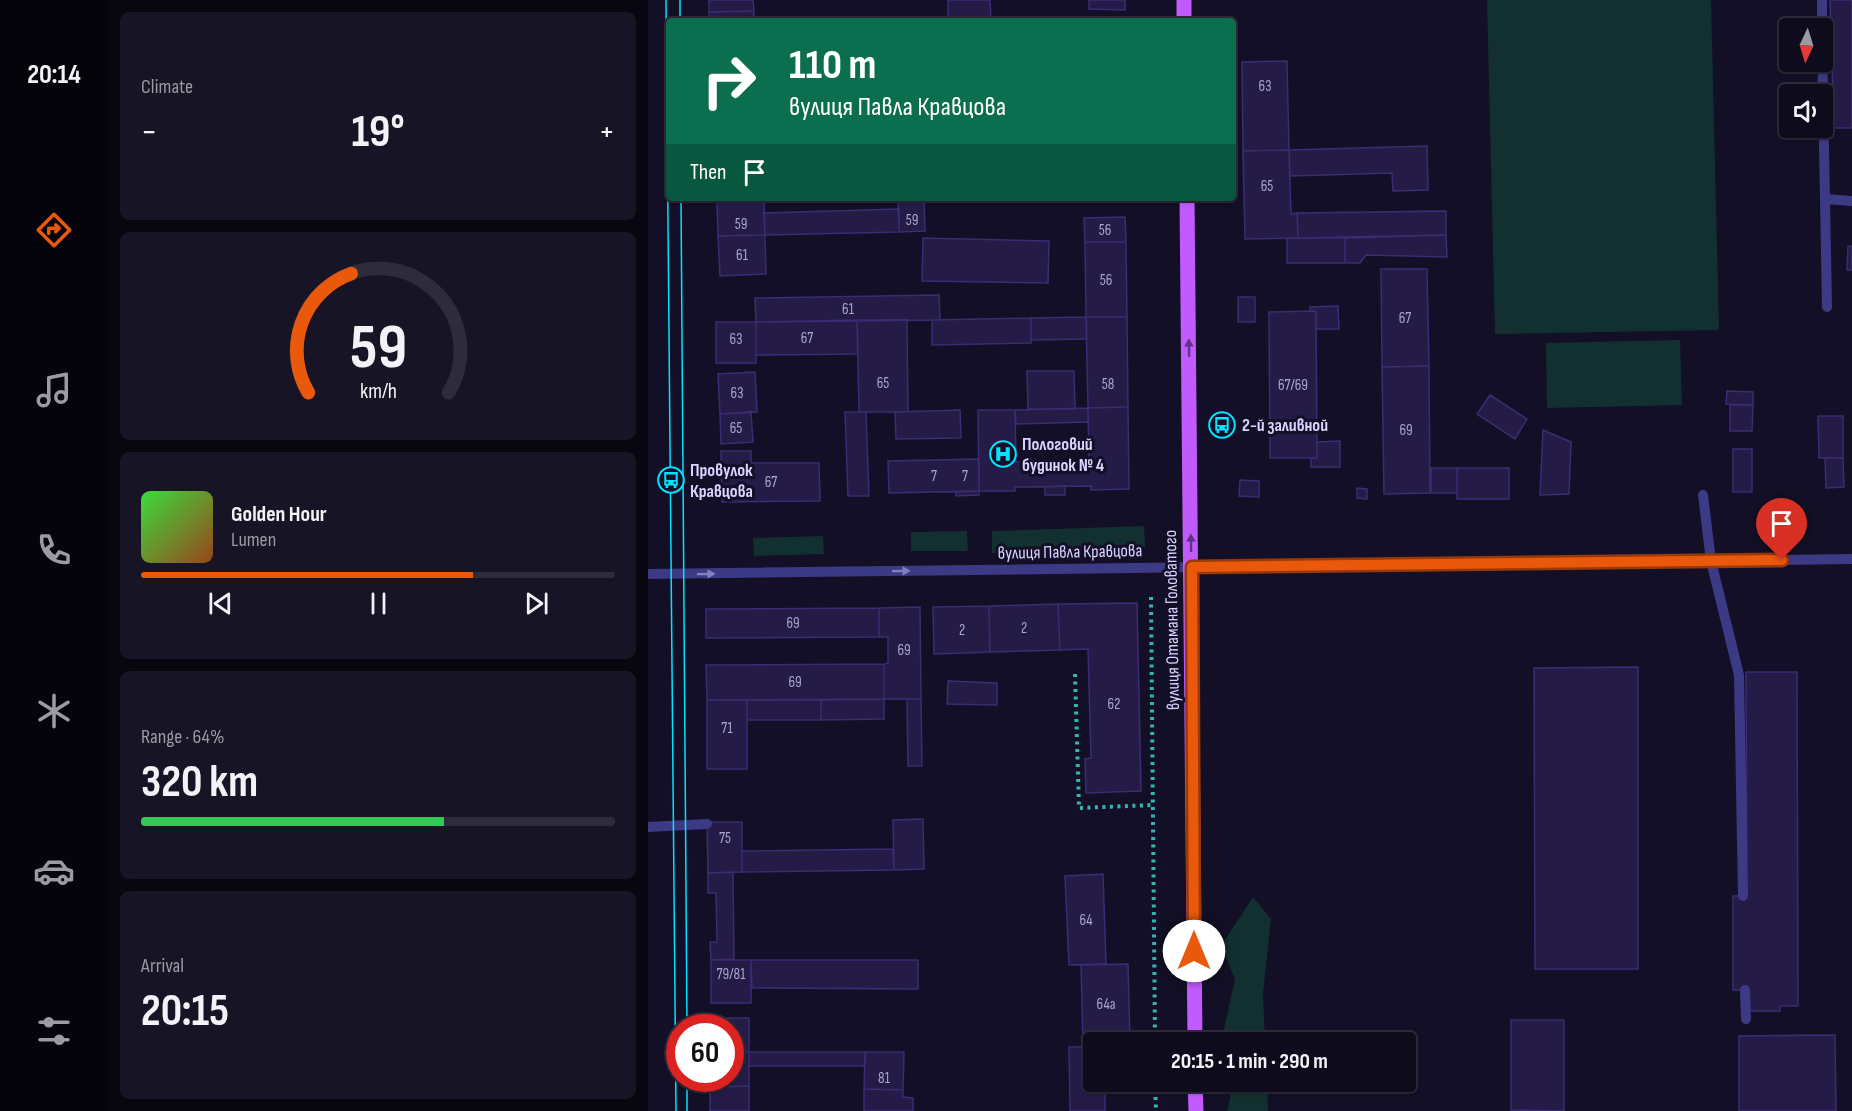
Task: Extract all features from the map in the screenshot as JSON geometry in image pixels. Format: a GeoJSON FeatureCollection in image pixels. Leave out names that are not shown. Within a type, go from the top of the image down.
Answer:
{"type":"FeatureCollection","features":[{"type":"Feature","properties":{"kind":"main road"},"geometry":{"type":"LineString","coordinates":[[1184,0],[1184,18]]}},
{"type":"Feature","properties":{"kind":"main road","name":"вулиця Отамана Головатого"},"geometry":{"type":"LineString","coordinates":[[1186,201],[1192,567],[1195,1032]]}},
{"type":"Feature","properties":{"kind":"main road"},"geometry":{"type":"LineString","coordinates":[[1196,1092],[1196,1111]]}},
{"type":"Feature","properties":{"kind":"lane"},"geometry":{"type":"LineString","coordinates":[[1822,0],[1822,18]]}},
{"type":"Feature","properties":{"kind":"lane"},"geometry":{"type":"LineString","coordinates":[[1823,72],[1827,307]]}},
{"type":"Feature","properties":{"kind":"lane"},"geometry":{"type":"LineString","coordinates":[[1826,198],[1852,201]]}},
{"type":"Feature","properties":{"kind":"lane"},"geometry":{"type":"LineString","coordinates":[[1703,495],[1711,561],[1739,675],[1743,896]]}},
{"type":"Feature","properties":{"kind":"lane","name":"вулиця Павла Кравцова"},"geometry":{"type":"LineString","coordinates":[[648,574],[1852,559]]}},
{"type":"Feature","properties":{"kind":"lane"},"geometry":{"type":"LineString","coordinates":[[648,827],[707,824]]}},
{"type":"Feature","properties":{"kind":"lane"},"geometry":{"type":"LineString","coordinates":[[1745,990],[1746,1019]]}},
{"type":"Feature","properties":{"kind":"path"},"geometry":{"type":"LineString","coordinates":[[1151,597],[1155,1032]]}},
{"type":"Feature","properties":{"kind":"path"},"geometry":{"type":"LineString","coordinates":[[1075,674],[1079,808],[1153,805]]}},
{"type":"Feature","properties":{"kind":"path"},"geometry":{"type":"LineString","coordinates":[[1155,1092],[1156,1111]]}},
{"type":"Feature","properties":{"kind":"green space"},"geometry":{"type":"Polygon","coordinates":[[[1487,0],[1711,0],[1719,330],[1495,334],[1487,0]]]}},
{"type":"Feature","properties":{"kind":"green space"},"geometry":{"type":"Polygon","coordinates":[[[1680,340],[1682,405],[1547,408],[1546,343],[1680,340]]]}},
{"type":"Feature","properties":{"kind":"green space"},"geometry":{"type":"Polygon","coordinates":[[[1144,526],[1145,548],[992,553],[992,531],[1144,526]]]}},
{"type":"Feature","properties":{"kind":"green space"},"geometry":{"type":"Polygon","coordinates":[[[967,531],[968,551],[911,551],[911,532],[967,531]]]}},
{"type":"Feature","properties":{"kind":"green space"},"geometry":{"type":"Polygon","coordinates":[[[823,536],[824,554],[754,556],[753,538],[823,536]]]}},
{"type":"Feature","properties":{"kind":"green space"},"geometry":{"type":"Polygon","coordinates":[[[1253,897],[1271,919],[1263,994],[1265,1032],[1223,1032],[1235,979],[1221,946],[1253,897]]]}},
{"type":"Feature","properties":{"kind":"green space"},"geometry":{"type":"Polygon","coordinates":[[[1230,1092],[1267,1092],[1268,1111],[1227,1111],[1230,1092]]]}},
{"type":"Feature","properties":{"kind":"building"},"geometry":{"type":"Polygon","coordinates":[[[709,0],[753,0],[754,11],[709,12],[709,0]]]}},
{"type":"Feature","properties":{"kind":"building"},"geometry":{"type":"Polygon","coordinates":[[[948,0],[990,0],[991,18],[948,18],[948,0]]]}},
{"type":"Feature","properties":{"kind":"building"},"geometry":{"type":"Polygon","coordinates":[[[1089,0],[1125,0],[1125,10],[1089,9],[1089,0]]]}},
{"type":"Feature","properties":{"kind":"building"},"geometry":{"type":"Polygon","coordinates":[[[1830,0],[1852,0],[1852,128],[1834,128],[1833,18],[1831,18],[1830,0]]]}},
{"type":"Feature","properties":{"kind":"building"},"geometry":{"type":"Polygon","coordinates":[[[754,11],[754,18],[710,18],[709,12],[754,11]]]}},
{"type":"Feature","properties":{"kind":"building"},"geometry":{"type":"Polygon","coordinates":[[[1287,61],[1289,150],[1243,151],[1242,62],[1287,61]]]}},
{"type":"Feature","properties":{"kind":"building"},"geometry":{"type":"Polygon","coordinates":[[[1427,146],[1428,190],[1393,191],[1392,173],[1290,176],[1289,150],[1427,146]]]}},
{"type":"Feature","properties":{"kind":"building"},"geometry":{"type":"Polygon","coordinates":[[[1289,150],[1291,214],[1297,213],[1298,238],[1245,239],[1243,151],[1289,150]]]}},
{"type":"Feature","properties":{"kind":"building"},"geometry":{"type":"Polygon","coordinates":[[[764,201],[765,235],[718,236],[717,202],[764,201]]]}},
{"type":"Feature","properties":{"kind":"building"},"geometry":{"type":"Polygon","coordinates":[[[898,201],[924,201],[925,231],[899,232],[898,201]]]}},
{"type":"Feature","properties":{"kind":"building"},"geometry":{"type":"Polygon","coordinates":[[[899,209],[899,232],[765,235],[764,213],[899,209]]]}},
{"type":"Feature","properties":{"kind":"building"},"geometry":{"type":"Polygon","coordinates":[[[1446,211],[1446,235],[1298,238],[1297,213],[1446,211]]]}},
{"type":"Feature","properties":{"kind":"building"},"geometry":{"type":"Polygon","coordinates":[[[1125,217],[1126,242],[1085,242],[1084,218],[1125,217]]]}},
{"type":"Feature","properties":{"kind":"building"},"geometry":{"type":"Polygon","coordinates":[[[765,235],[766,274],[720,276],[718,236],[765,235]]]}},
{"type":"Feature","properties":{"kind":"building"},"geometry":{"type":"Polygon","coordinates":[[[1446,235],[1447,257],[1366,255],[1360,263],[1345,263],[1345,238],[1446,235]]]}},
{"type":"Feature","properties":{"kind":"building"},"geometry":{"type":"Polygon","coordinates":[[[923,238],[1049,241],[1048,283],[922,281],[923,238]]]}},
{"type":"Feature","properties":{"kind":"building"},"geometry":{"type":"Polygon","coordinates":[[[1287,238],[1345,238],[1345,263],[1287,263],[1287,238]]]}},
{"type":"Feature","properties":{"kind":"building"},"geometry":{"type":"Polygon","coordinates":[[[1085,242],[1126,242],[1127,317],[1086,317],[1085,242]]]}},
{"type":"Feature","properties":{"kind":"building"},"geometry":{"type":"Polygon","coordinates":[[[1848,246],[1852,246],[1852,270],[1847,270],[1848,246]]]}},
{"type":"Feature","properties":{"kind":"building"},"geometry":{"type":"Polygon","coordinates":[[[1381,269],[1427,269],[1429,366],[1382,367],[1381,269]]]}},
{"type":"Feature","properties":{"kind":"building"},"geometry":{"type":"Polygon","coordinates":[[[939,295],[940,320],[756,322],[755,298],[939,295]]]}},
{"type":"Feature","properties":{"kind":"building"},"geometry":{"type":"Polygon","coordinates":[[[1238,297],[1255,297],[1255,322],[1238,322],[1238,297]]]}},
{"type":"Feature","properties":{"kind":"building"},"geometry":{"type":"Polygon","coordinates":[[[1338,306],[1339,329],[1316,329],[1316,311],[1310,311],[1310,307],[1338,306]]]}},
{"type":"Feature","properties":{"kind":"building"},"geometry":{"type":"Polygon","coordinates":[[[1316,311],[1317,458],[1270,458],[1269,312],[1316,311]]]}},
{"type":"Feature","properties":{"kind":"building"},"geometry":{"type":"Polygon","coordinates":[[[1086,317],[1127,317],[1128,407],[1088,408],[1086,317]]]}},
{"type":"Feature","properties":{"kind":"building"},"geometry":{"type":"Polygon","coordinates":[[[1086,317],[1087,339],[1031,340],[1031,318],[1086,317]]]}},
{"type":"Feature","properties":{"kind":"building"},"geometry":{"type":"Polygon","coordinates":[[[1031,318],[1031,343],[932,345],[932,320],[1031,318]]]}},
{"type":"Feature","properties":{"kind":"building"},"geometry":{"type":"Polygon","coordinates":[[[857,320],[907,320],[908,412],[859,412],[857,320]]]}},
{"type":"Feature","properties":{"kind":"building"},"geometry":{"type":"Polygon","coordinates":[[[857,320],[858,354],[756,355],[756,322],[857,320]]]}},
{"type":"Feature","properties":{"kind":"building"},"geometry":{"type":"Polygon","coordinates":[[[716,322],[756,322],[756,363],[716,363],[716,322]]]}},
{"type":"Feature","properties":{"kind":"building"},"geometry":{"type":"Polygon","coordinates":[[[1429,366],[1430,493],[1384,494],[1382,367],[1429,366]]]}},
{"type":"Feature","properties":{"kind":"building"},"geometry":{"type":"Polygon","coordinates":[[[1027,371],[1074,371],[1075,409],[1028,409],[1027,371]]]}},
{"type":"Feature","properties":{"kind":"building"},"geometry":{"type":"Polygon","coordinates":[[[755,372],[757,412],[720,414],[718,374],[755,372]]]}},
{"type":"Feature","properties":{"kind":"building"},"geometry":{"type":"Polygon","coordinates":[[[1727,391],[1753,392],[1753,405],[1726,404],[1727,391]]]}},
{"type":"Feature","properties":{"kind":"building"},"geometry":{"type":"Polygon","coordinates":[[[1490,395],[1527,419],[1515,439],[1477,414],[1490,395]]]}},
{"type":"Feature","properties":{"kind":"building"},"geometry":{"type":"Polygon","coordinates":[[[1730,405],[1753,405],[1752,431],[1730,431],[1730,405]]]}},
{"type":"Feature","properties":{"kind":"building"},"geometry":{"type":"Polygon","coordinates":[[[1128,407],[1129,489],[1091,490],[1091,486],[1015,487],[1015,491],[979,491],[978,410],[1015,410],[1016,462],[1089,461],[1088,408],[1128,407]]]}},
{"type":"Feature","properties":{"kind":"building"},"geometry":{"type":"Polygon","coordinates":[[[1088,408],[1088,422],[1016,424],[1015,410],[1088,408]]]}},
{"type":"Feature","properties":{"kind":"building"},"geometry":{"type":"Polygon","coordinates":[[[960,410],[961,438],[896,439],[895,412],[960,410]]]}},
{"type":"Feature","properties":{"kind":"building"},"geometry":{"type":"Polygon","coordinates":[[[751,412],[753,442],[721,444],[720,414],[751,412]]]}},
{"type":"Feature","properties":{"kind":"building"},"geometry":{"type":"Polygon","coordinates":[[[845,412],[866,412],[869,496],[848,496],[845,412]]]}},
{"type":"Feature","properties":{"kind":"building"},"geometry":{"type":"Polygon","coordinates":[[[1818,416],[1843,416],[1843,458],[1819,458],[1818,416]]]}},
{"type":"Feature","properties":{"kind":"building"},"geometry":{"type":"Polygon","coordinates":[[[1543,430],[1571,442],[1569,494],[1540,495],[1543,430]]]}},
{"type":"Feature","properties":{"kind":"building"},"geometry":{"type":"Polygon","coordinates":[[[1340,441],[1340,467],[1311,467],[1311,458],[1317,458],[1317,442],[1340,441]]]}},
{"type":"Feature","properties":{"kind":"building"},"geometry":{"type":"Polygon","coordinates":[[[1733,449],[1752,449],[1752,492],[1733,492],[1733,449]]]}},
{"type":"Feature","properties":{"kind":"building"},"geometry":{"type":"Polygon","coordinates":[[[721,451],[751,451],[751,463],[819,463],[820,501],[722,502],[721,451]]]}},
{"type":"Feature","properties":{"kind":"building"},"geometry":{"type":"Polygon","coordinates":[[[1825,458],[1843,458],[1844,487],[1826,488],[1825,458]]]}},
{"type":"Feature","properties":{"kind":"building"},"geometry":{"type":"Polygon","coordinates":[[[979,459],[979,491],[889,493],[888,461],[979,459]]]}},
{"type":"Feature","properties":{"kind":"building"},"geometry":{"type":"Polygon","coordinates":[[[1431,468],[1457,468],[1457,493],[1431,493],[1431,468]]]}},
{"type":"Feature","properties":{"kind":"building"},"geometry":{"type":"Polygon","coordinates":[[[1457,468],[1509,468],[1509,499],[1457,499],[1457,468]]]}},
{"type":"Feature","properties":{"kind":"building"},"geometry":{"type":"Polygon","coordinates":[[[1240,480],[1259,481],[1259,497],[1239,496],[1240,480]]]}},
{"type":"Feature","properties":{"kind":"building"},"geometry":{"type":"Polygon","coordinates":[[[1065,486],[1065,495],[1045,495],[1045,487],[1065,486]]]}},
{"type":"Feature","properties":{"kind":"building"},"geometry":{"type":"Polygon","coordinates":[[[1357,488],[1367,489],[1367,499],[1357,498],[1357,488]]]}},
{"type":"Feature","properties":{"kind":"building"},"geometry":{"type":"Polygon","coordinates":[[[979,491],[979,495],[956,496],[956,492],[979,491]]]}},
{"type":"Feature","properties":{"kind":"building"},"geometry":{"type":"Polygon","coordinates":[[[1137,603],[1141,791],[1086,793],[1085,759],[1091,758],[1088,649],[1060,650],[1058,604],[1137,603]]]}},
{"type":"Feature","properties":{"kind":"building"},"geometry":{"type":"Polygon","coordinates":[[[1058,604],[1060,650],[990,652],[989,606],[1058,604]]]}},
{"type":"Feature","properties":{"kind":"building"},"geometry":{"type":"Polygon","coordinates":[[[989,606],[990,652],[934,654],[933,607],[989,606]]]}},
{"type":"Feature","properties":{"kind":"building"},"geometry":{"type":"Polygon","coordinates":[[[920,607],[921,699],[884,699],[884,664],[888,663],[888,637],[879,637],[879,608],[920,607]]]}},
{"type":"Feature","properties":{"kind":"building"},"geometry":{"type":"Polygon","coordinates":[[[879,608],[879,637],[706,638],[706,609],[879,608]]]}},
{"type":"Feature","properties":{"kind":"building"},"geometry":{"type":"Polygon","coordinates":[[[884,664],[884,699],[707,700],[706,665],[884,664]]]}},
{"type":"Feature","properties":{"kind":"building"},"geometry":{"type":"Polygon","coordinates":[[[1638,667],[1638,969],[1535,969],[1534,668],[1638,667]]]}},
{"type":"Feature","properties":{"kind":"building"},"geometry":{"type":"Polygon","coordinates":[[[1746,672],[1797,672],[1798,1006],[1780,1006],[1780,1011],[1749,1011],[1748,990],[1733,990],[1733,896],[1747,896],[1746,672]]]}},
{"type":"Feature","properties":{"kind":"building"},"geometry":{"type":"Polygon","coordinates":[[[948,681],[997,683],[997,705],[947,704],[948,681]]]}},
{"type":"Feature","properties":{"kind":"building"},"geometry":{"type":"Polygon","coordinates":[[[884,699],[884,719],[821,720],[821,700],[884,699]]]}},
{"type":"Feature","properties":{"kind":"building"},"geometry":{"type":"Polygon","coordinates":[[[907,699],[921,699],[922,766],[908,766],[907,699]]]}},
{"type":"Feature","properties":{"kind":"building"},"geometry":{"type":"Polygon","coordinates":[[[707,700],[747,700],[747,769],[707,769],[707,700]]]}},
{"type":"Feature","properties":{"kind":"building"},"geometry":{"type":"Polygon","coordinates":[[[747,700],[821,700],[821,720],[747,720],[747,700]]]}},
{"type":"Feature","properties":{"kind":"building"},"geometry":{"type":"Polygon","coordinates":[[[923,819],[924,869],[894,870],[893,820],[923,819]]]}},
{"type":"Feature","properties":{"kind":"building"},"geometry":{"type":"Polygon","coordinates":[[[707,822],[742,822],[742,872],[708,873],[707,822]]]}},
{"type":"Feature","properties":{"kind":"building"},"geometry":{"type":"Polygon","coordinates":[[[893,849],[894,870],[742,872],[742,851],[893,849]]]}},
{"type":"Feature","properties":{"kind":"building"},"geometry":{"type":"Polygon","coordinates":[[[733,872],[734,959],[711,960],[710,942],[717,942],[716,893],[708,893],[708,873],[733,872]]]}},
{"type":"Feature","properties":{"kind":"building"},"geometry":{"type":"Polygon","coordinates":[[[1103,874],[1106,964],[1069,965],[1065,876],[1103,874]]]}},
{"type":"Feature","properties":{"kind":"building"},"geometry":{"type":"Polygon","coordinates":[[[711,960],[751,960],[751,1003],[711,1003],[711,960]]]}},
{"type":"Feature","properties":{"kind":"building"},"geometry":{"type":"Polygon","coordinates":[[[751,960],[918,960],[918,989],[752,988],[751,960]]]}},
{"type":"Feature","properties":{"kind":"building"},"geometry":{"type":"Polygon","coordinates":[[[1128,964],[1130,1032],[1083,1032],[1083,1047],[1081,965],[1128,964]]]}},
{"type":"Feature","properties":{"kind":"building"},"geometry":{"type":"Polygon","coordinates":[[[744,1018],[749,1018],[749,1052],[744,1052],[744,1018]]]}},
{"type":"Feature","properties":{"kind":"building"},"geometry":{"type":"Polygon","coordinates":[[[1511,1020],[1564,1020],[1564,1111],[1511,1110],[1511,1020]]]}},
{"type":"Feature","properties":{"kind":"building"},"geometry":{"type":"Polygon","coordinates":[[[1835,1035],[1836,1111],[1739,1111],[1739,1036],[1835,1035]]]}},
{"type":"Feature","properties":{"kind":"building"},"geometry":{"type":"Polygon","coordinates":[[[1069,1047],[1083,1047],[1083,1092],[1105,1092],[1105,1111],[1070,1111],[1069,1047]]]}},
{"type":"Feature","properties":{"kind":"building"},"geometry":{"type":"Polygon","coordinates":[[[744,1052],[749,1052],[749,1086],[744,1086],[744,1052]]]}},
{"type":"Feature","properties":{"kind":"building"},"geometry":{"type":"Polygon","coordinates":[[[749,1052],[865,1052],[865,1066],[749,1066],[749,1052]]]}},
{"type":"Feature","properties":{"kind":"building"},"geometry":{"type":"Polygon","coordinates":[[[865,1052],[904,1052],[903,1090],[864,1089],[865,1052]]]}},
{"type":"Feature","properties":{"kind":"building"},"geometry":{"type":"Polygon","coordinates":[[[744,1086],[749,1086],[749,1111],[710,1111],[710,1092],[744,1092],[744,1086]]]}},
{"type":"Feature","properties":{"kind":"building"},"geometry":{"type":"Polygon","coordinates":[[[864,1089],[903,1090],[903,1097],[913,1098],[913,1111],[864,1111],[864,1089]]]}},
{"type":"Feature","properties":{"kind":"tram line"},"geometry":{"type":"LineString","coordinates":[[666,0],[666,18]]}},
{"type":"Feature","properties":{"kind":"tram line"},"geometry":{"type":"LineString","coordinates":[[680,0],[680,18]]}},
{"type":"Feature","properties":{"kind":"tram line"},"geometry":{"type":"LineString","coordinates":[[668,201],[676,1111]]}},
{"type":"Feature","properties":{"kind":"tram line"},"geometry":{"type":"LineString","coordinates":[[681,201],[687,1014]]}},
{"type":"Feature","properties":{"kind":"tram line"},"geometry":{"type":"LineString","coordinates":[[687,1092],[687,1111]]}},
{"type":"Feature","properties":{"kind":"place","name":"2-й заливной"},"geometry":{"type":"Point","coordinates":[1222,425]}},
{"type":"Feature","properties":{"kind":"place","name":"Пологовий будинок № 4"},"geometry":{"type":"Point","coordinates":[1003,454]}},
{"type":"Feature","properties":{"kind":"place","name":"Провулок Кравцова"},"geometry":{"type":"Point","coordinates":[671,480]}},
{"type":"Feature","properties":{"kind":"route"},"geometry":{"type":"LineString","coordinates":[[1194,951],[1192,567],[1782,560]]}}]}
